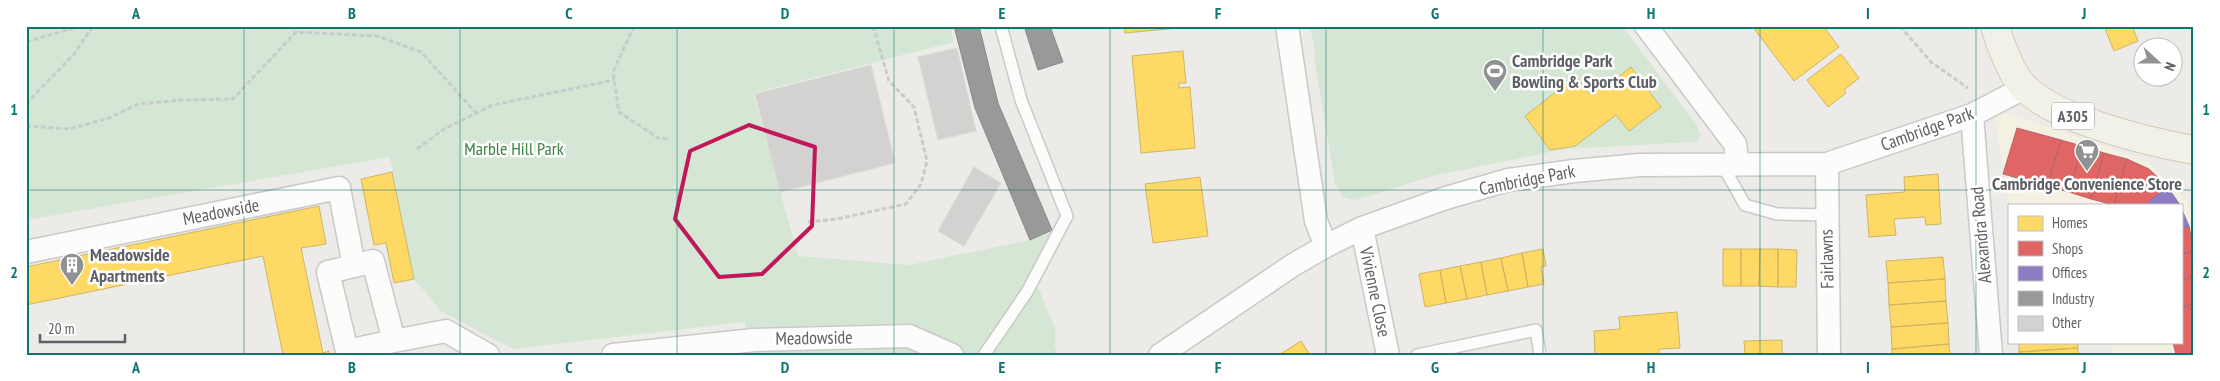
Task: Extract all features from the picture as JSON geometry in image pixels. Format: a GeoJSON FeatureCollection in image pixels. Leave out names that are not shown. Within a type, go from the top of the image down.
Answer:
{"type":"FeatureCollection","features":[{"type":"Feature","properties":{"kind":"main road","name":"A305"},"geometry":{"type":"LineString","coordinates":[[1995,26],[2003,52],[2024,88],[2060,111],[2103,127],[2194,150]]}},
{"type":"Feature","properties":{"kind":"street"},"geometry":{"type":"LineString","coordinates":[[1287,26],[1316,221],[1326,246]]}},
{"type":"Feature","properties":{"kind":"street"},"geometry":{"type":"LineString","coordinates":[[1646,26],[1735,144],[1730,165]]}},
{"type":"Feature","properties":{"kind":"street","name":"Cambridge Park"},"geometry":{"type":"LineString","coordinates":[[1160,355],[1293,265],[1326,246],[1362,228],[1446,198],[1508,180],[1640,165],[1827,164],[1981,109],[2024,88]]}},
{"type":"Feature","properties":{"kind":"street","name":"Alexandra Road"},"geometry":{"type":"LineString","coordinates":[[1981,109],[1991,355]]}},
{"type":"Feature","properties":{"kind":"street","name":"Fairlawns"},"geometry":{"type":"LineString","coordinates":[[1827,164],[1828,355]]}},
{"type":"Feature","properties":{"kind":"street","name":"Meadowside"},"geometry":{"type":"LineString","coordinates":[[26,252],[338,188],[354,266]]}},
{"type":"Feature","properties":{"kind":"street","name":"Vivienne Close"},"geometry":{"type":"LineString","coordinates":[[1362,228],[1388,355]]}},
{"type":"Feature","properties":{"kind":"street"},"geometry":{"type":"LineString","coordinates":[[394,341],[373,261],[328,272],[347,351],[446,331],[488,355]]}},
{"type":"Feature","properties":{"kind":"street","name":"Meadowside"},"geometry":{"type":"LineString","coordinates":[[613,355],[754,340],[909,336],[952,355]]}},
{"type":"Feature","properties":{"kind":"lane"},"geometry":{"type":"LineString","coordinates":[[984,355],[1027,292],[1067,216],[1021,100],[1001,26]]}},
{"type":"Feature","properties":{"kind":"lane"},"geometry":{"type":"LineString","coordinates":[[1730,165],[1745,205],[1777,214],[1827,215]]}},
{"type":"Feature","properties":{"kind":"lane"},"geometry":{"type":"LineString","coordinates":[[1417,355],[1536,330],[1540,355]]}},
{"type":"Feature","properties":{"kind":"path"},"geometry":{"type":"LineString","coordinates":[[26,42],[81,26]]}},
{"type":"Feature","properties":{"kind":"path"},"geometry":{"type":"LineString","coordinates":[[26,104],[74,54],[93,26]]}},
{"type":"Feature","properties":{"kind":"path"},"geometry":{"type":"LineString","coordinates":[[634,26],[613,72],[619,112],[658,138],[668,139]]}},
{"type":"Feature","properties":{"kind":"path"},"geometry":{"type":"LineString","coordinates":[[808,222],[837,219],[906,204],[921,184],[927,161],[914,106],[889,81],[873,26]]}},
{"type":"Feature","properties":{"kind":"path"},"geometry":{"type":"LineString","coordinates":[[1900,26],[1931,62],[1981,109]]}},
{"type":"Feature","properties":{"kind":"path"},"geometry":{"type":"LineString","coordinates":[[26,126],[70,129],[109,118],[138,104],[182,100],[233,99],[296,32],[377,36],[420,52],[476,113]]}},
{"type":"Feature","properties":{"kind":"path"},"geometry":{"type":"LineString","coordinates":[[417,149],[444,129],[493,105],[614,80]]}},
{"type":"Feature","properties":{"kind":"highlighted area"},"geometry":{"type":"Polygon","coordinates":[[[749,125],[815,147],[812,226],[762,274],[719,277],[675,219],[690,151],[749,125]]]}},
{"type":"Feature","properties":{"kind":"shaded area"},"geometry":{"type":"Polygon","coordinates":[[[1994,109],[2147,161],[2186,201],[2194,217],[2194,355],[2112,355],[2111,344],[2182,344],[2182,204],[2009,204],[1994,109]]]}},
{"type":"Feature","properties":{"kind":"green space","name":"Marble Hill Park"},"geometry":{"type":"Polygon","coordinates":[[[26,26],[950,26],[954,42],[753,93],[798,256],[909,265],[1030,240],[1052,230],[1031,270],[1055,328],[1055,347],[1058,355],[751,355],[745,322],[513,349],[441,311],[414,279],[390,157],[26,220],[26,26]]]}},
{"type":"Feature","properties":{"kind":"green space","name":"Cambridge Park Bowling & Sports Club"},"geometry":{"type":"Polygon","coordinates":[[[1310,26],[1622,26],[1697,126],[1701,136],[1695,142],[1565,149],[1432,176],[1356,200],[1343,197],[1335,183],[1310,26]]]}},
{"type":"Feature","properties":{"kind":"building: Homes"},"geometry":{"type":"Polygon","coordinates":[[[1124,26],[1177,26],[1178,28],[1125,33],[1124,26]]]}},
{"type":"Feature","properties":{"kind":"building: Homes"},"geometry":{"type":"Polygon","coordinates":[[[1760,26],[1823,26],[1839,47],[1794,81],[1755,30],[1760,26]]]}},
{"type":"Feature","properties":{"kind":"building: Homes"},"geometry":{"type":"Polygon","coordinates":[[[2104,26],[2132,26],[2137,38],[2132,38],[2132,44],[2114,51],[2104,26]]]}},
{"type":"Feature","properties":{"kind":"building: Homes"},"geometry":{"type":"Polygon","coordinates":[[[1183,51],[1186,83],[1179,83],[1179,88],[1190,87],[1195,148],[1141,153],[1132,56],[1183,51]]]}},
{"type":"Feature","properties":{"kind":"building: Homes"},"geometry":{"type":"Polygon","coordinates":[[[1841,54],[1859,78],[1844,90],[1846,93],[1828,107],[1807,80],[1841,54]]]}},
{"type":"Feature","properties":{"kind":"building: Homes"},"geometry":{"type":"Polygon","coordinates":[[[1631,67],[1661,107],[1629,131],[1616,115],[1575,146],[1550,150],[1525,116],[1576,76],[1589,94],[1614,75],[1617,78],[1631,67]]]}},
{"type":"Feature","properties":{"kind":"building: Homes"},"geometry":{"type":"Polygon","coordinates":[[[392,172],[414,279],[394,283],[386,243],[374,245],[361,179],[392,172]]]}},
{"type":"Feature","properties":{"kind":"building: Homes"},"geometry":{"type":"Polygon","coordinates":[[[1938,174],[1941,224],[1926,225],[1925,217],[1894,219],[1896,235],[1869,237],[1866,195],[1905,192],[1904,177],[1938,174]]]}},
{"type":"Feature","properties":{"kind":"building: Homes"},"geometry":{"type":"Polygon","coordinates":[[[1200,177],[1208,236],[1153,243],[1145,184],[1200,177]]]}},
{"type":"Feature","properties":{"kind":"building: Homes","name":"Meadowside Apartments"},"geometry":{"type":"Polygon","coordinates":[[[319,206],[326,244],[301,248],[323,353],[329,351],[330,355],[283,355],[263,256],[26,305],[26,267],[319,206]]]}},
{"type":"Feature","properties":{"kind":"building: Homes"},"geometry":{"type":"Polygon","coordinates":[[[1543,249],[1546,266],[1541,267],[1544,284],[1528,287],[1522,253],[1543,249]]]}},
{"type":"Feature","properties":{"kind":"building: Homes"},"geometry":{"type":"Polygon","coordinates":[[[1723,249],[1741,249],[1741,286],[1723,286],[1723,249]]]}},
{"type":"Feature","properties":{"kind":"building: Homes"},"geometry":{"type":"Polygon","coordinates":[[[1741,249],[1760,249],[1759,286],[1741,286],[1741,249]]]}},
{"type":"Feature","properties":{"kind":"building: Homes"},"geometry":{"type":"Polygon","coordinates":[[[1760,249],[1778,249],[1778,287],[1759,286],[1760,249]]]}},
{"type":"Feature","properties":{"kind":"building: Homes"},"geometry":{"type":"Polygon","coordinates":[[[1778,249],[1797,250],[1796,287],[1778,287],[1778,249]]]}},
{"type":"Feature","properties":{"kind":"building: Homes"},"geometry":{"type":"Polygon","coordinates":[[[1522,253],[1528,287],[1508,291],[1501,258],[1522,253]]]}},
{"type":"Feature","properties":{"kind":"building: Homes"},"geometry":{"type":"Polygon","coordinates":[[[1943,257],[1945,279],[1888,283],[1886,261],[1943,257]]]}},
{"type":"Feature","properties":{"kind":"building: Homes"},"geometry":{"type":"Polygon","coordinates":[[[1501,258],[1508,291],[1487,295],[1481,262],[1501,258]]]}},
{"type":"Feature","properties":{"kind":"building: Homes"},"geometry":{"type":"Polygon","coordinates":[[[1481,262],[1487,295],[1467,299],[1460,266],[1481,262]]]}},
{"type":"Feature","properties":{"kind":"building: Homes"},"geometry":{"type":"Polygon","coordinates":[[[1460,266],[1467,299],[1446,303],[1440,270],[1460,266]]]}},
{"type":"Feature","properties":{"kind":"building: Homes"},"geometry":{"type":"Polygon","coordinates":[[[1440,270],[1446,303],[1425,307],[1419,274],[1440,270]]]}},
{"type":"Feature","properties":{"kind":"building: Homes"},"geometry":{"type":"Polygon","coordinates":[[[1945,279],[1946,301],[1889,305],[1888,283],[1945,279]]]}},
{"type":"Feature","properties":{"kind":"building: Homes"},"geometry":{"type":"Polygon","coordinates":[[[1946,301],[1948,323],[1891,327],[1889,305],[1946,301]]]}},
{"type":"Feature","properties":{"kind":"building: Homes"},"geometry":{"type":"Polygon","coordinates":[[[1677,312],[1680,348],[1659,349],[1659,355],[1595,355],[1594,331],[1620,329],[1619,317],[1677,312]]]}},
{"type":"Feature","properties":{"kind":"building: Homes"},"geometry":{"type":"Polygon","coordinates":[[[1948,323],[1949,344],[1892,349],[1891,327],[1948,323]]]}},
{"type":"Feature","properties":{"kind":"building: Homes"},"geometry":{"type":"Polygon","coordinates":[[[1782,340],[1782,355],[1745,355],[1744,341],[1782,340]]]}},
{"type":"Feature","properties":{"kind":"building: Homes"},"geometry":{"type":"Polygon","coordinates":[[[1301,341],[1310,355],[1279,355],[1301,341]]]}},
{"type":"Feature","properties":{"kind":"building: Homes"},"geometry":{"type":"Polygon","coordinates":[[[1949,344],[1950,355],[1892,355],[1892,349],[1949,344]]]}},
{"type":"Feature","properties":{"kind":"building: Homes"},"geometry":{"type":"Polygon","coordinates":[[[2019,344],[2078,344],[2078,348],[2019,352],[2019,344]]]}},
{"type":"Feature","properties":{"kind":"building: Homes"},"geometry":{"type":"Polygon","coordinates":[[[2078,348],[2078,355],[2019,355],[2019,352],[2078,348]]]}},
{"type":"Feature","properties":{"kind":"building: Shops"},"geometry":{"type":"Polygon","coordinates":[[[2017,128],[2061,140],[2047,186],[2003,174],[2017,128]]]}},
{"type":"Feature","properties":{"kind":"building: Shops"},"geometry":{"type":"Polygon","coordinates":[[[2061,140],[2082,146],[2069,192],[2047,186],[2061,140]]]}},
{"type":"Feature","properties":{"kind":"building: Shops","name":"Cambridge Convenience Store"},"geometry":{"type":"Polygon","coordinates":[[[2082,146],[2104,153],[2091,199],[2069,192],[2082,146]]]}},
{"type":"Feature","properties":{"kind":"building: Shops"},"geometry":{"type":"Polygon","coordinates":[[[2104,153],[2127,159],[2114,204],[2091,199],[2104,153]]]}},
{"type":"Feature","properties":{"kind":"building: Shops"},"geometry":{"type":"Polygon","coordinates":[[[2127,159],[2149,169],[2167,186],[2147,204],[2114,204],[2127,159]]]}},
{"type":"Feature","properties":{"kind":"building: Shops"},"geometry":{"type":"Polygon","coordinates":[[[2189,226],[2194,251],[2182,254],[2182,228],[2189,226]]]}},
{"type":"Feature","properties":{"kind":"building: Shops"},"geometry":{"type":"Polygon","coordinates":[[[2194,251],[2194,277],[2182,280],[2182,254],[2194,251]]]}},
{"type":"Feature","properties":{"kind":"building: Shops"},"geometry":{"type":"Polygon","coordinates":[[[2194,277],[2194,304],[2182,307],[2182,280],[2194,277]]]}},
{"type":"Feature","properties":{"kind":"building: Shops"},"geometry":{"type":"Polygon","coordinates":[[[2194,304],[2194,355],[2176,355],[2173,344],[2182,344],[2182,307],[2194,304]]]}},
{"type":"Feature","properties":{"kind":"building: Offices"},"geometry":{"type":"Polygon","coordinates":[[[2167,186],[2179,204],[2147,204],[2167,186]]]}},
{"type":"Feature","properties":{"kind":"building: Offices"},"geometry":{"type":"Polygon","coordinates":[[[2182,210],[2189,226],[2182,228],[2182,210]]]}},
{"type":"Feature","properties":{"kind":"building: Industry"},"geometry":{"type":"Polygon","coordinates":[[[954,26],[979,26],[998,103],[1052,230],[1030,240],[975,108],[954,26]]]}},
{"type":"Feature","properties":{"kind":"building: Industry"},"geometry":{"type":"Polygon","coordinates":[[[1024,26],[1050,26],[1063,62],[1038,70],[1024,26]]]}},
{"type":"Feature","properties":{"kind":"building: Other"},"geometry":{"type":"Polygon","coordinates":[[[957,48],[976,131],[938,140],[918,57],[957,48]]]}},
{"type":"Feature","properties":{"kind":"building: Other"},"geometry":{"type":"Polygon","coordinates":[[[871,65],[895,163],[780,192],[755,94],[871,65]]]}},
{"type":"Feature","properties":{"kind":"building: Other"},"geometry":{"type":"Polygon","coordinates":[[[974,167],[1001,183],[964,246],[938,231],[974,167]]]}},
{"type":"Feature","properties":{"kind":"place","name":"Cambridge Park Bowling & Sports Club"},"geometry":{"type":"Point","coordinates":[1495,92]}},
{"type":"Feature","properties":{"kind":"place","name":"Cambridge Convenience Store"},"geometry":{"type":"Point","coordinates":[2087,172]}},
{"type":"Feature","properties":{"kind":"place","name":"Meadowside Apartments"},"geometry":{"type":"Point","coordinates":[72,286]}}]}
